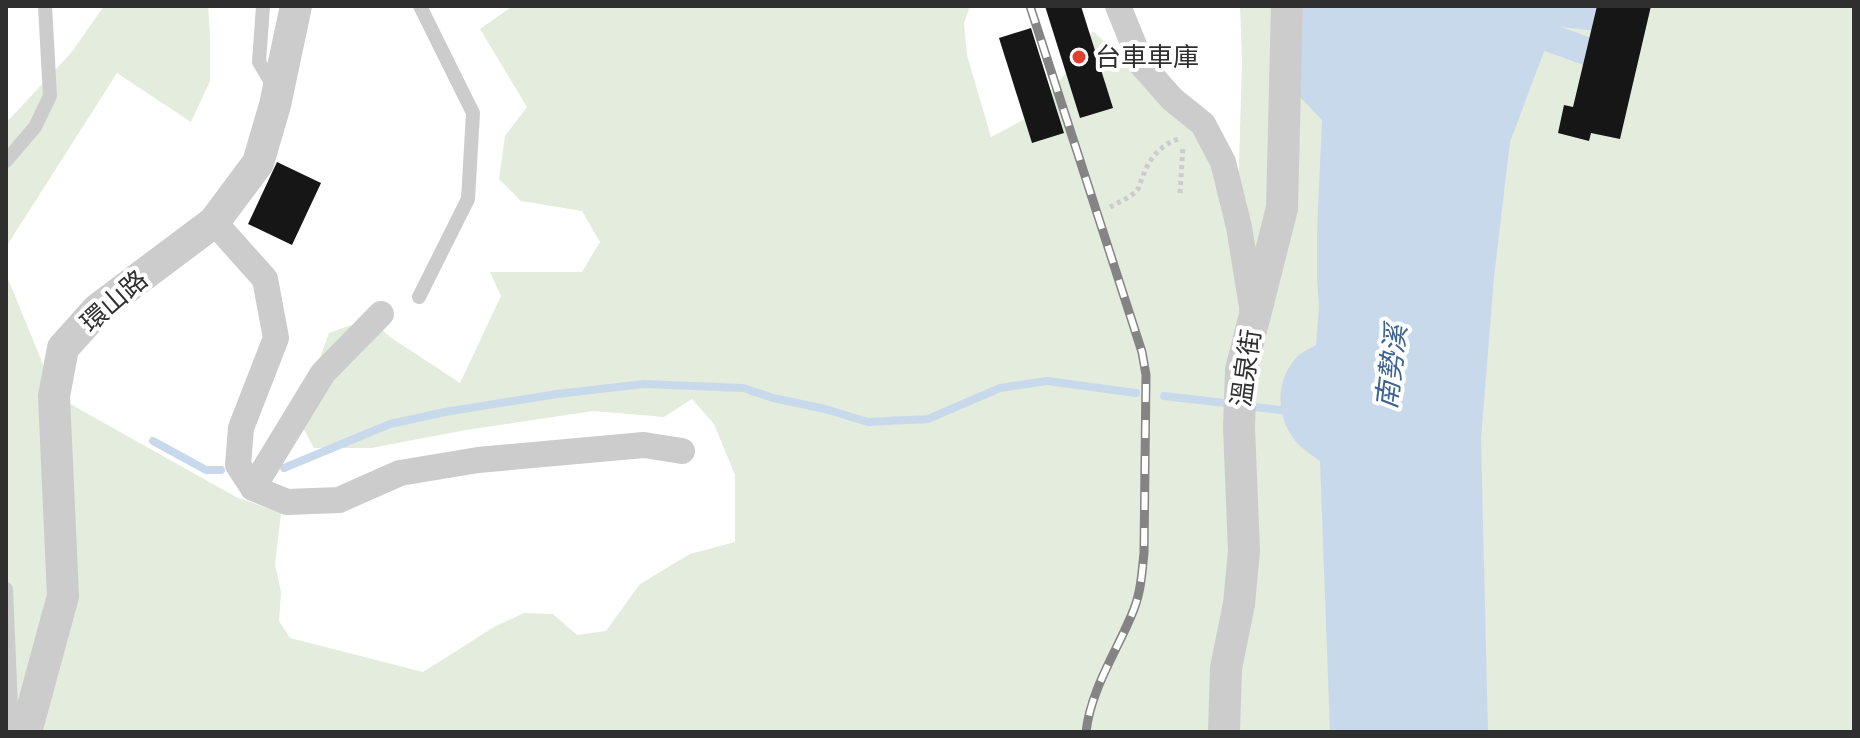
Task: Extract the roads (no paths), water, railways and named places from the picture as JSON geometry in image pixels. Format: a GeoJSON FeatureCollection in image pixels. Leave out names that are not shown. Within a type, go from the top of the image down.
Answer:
{"type":"FeatureCollection","features":[{"type":"Feature","properties":{"kind":"street","name":"環山路"},"geometry":{"type":"LineString","coordinates":[[26,732],[63,596],[54,396],[63,348],[98,309],[214,222],[258,163],[278,93],[296,6]]}},
{"type":"Feature","properties":{"kind":"street"},"geometry":{"type":"LineString","coordinates":[[1118,6],[1142,65],[1172,99],[1203,124],[1223,162],[1239,227],[1253,317]]}},
{"type":"Feature","properties":{"kind":"street","name":"溫泉街"},"geometry":{"type":"LineString","coordinates":[[1224,732],[1226,668],[1239,604],[1244,551],[1239,427],[1241,370],[1282,208],[1287,6]]}},
{"type":"Feature","properties":{"kind":"street"},"geometry":{"type":"LineString","coordinates":[[214,222],[265,279],[276,338],[241,428],[238,465],[253,488],[287,502],[339,500],[400,473],[478,460],[644,445],[682,451]]}},
{"type":"Feature","properties":{"kind":"street"},"geometry":{"type":"LineString","coordinates":[[253,488],[323,373],[381,314]]}},
{"type":"Feature","properties":{"kind":"lane"},"geometry":{"type":"LineString","coordinates":[[6,161],[35,127],[50,96],[45,6]]}},
{"type":"Feature","properties":{"kind":"lane"},"geometry":{"type":"LineString","coordinates":[[263,6],[259,62],[278,93]]}},
{"type":"Feature","properties":{"kind":"lane"},"geometry":{"type":"LineString","coordinates":[[419,297],[468,199],[473,113],[420,6]]}},
{"type":"Feature","properties":{"kind":"lane"},"geometry":{"type":"LineString","coordinates":[[6,589],[12,732]]}},
{"type":"Feature","properties":{"kind":"water","name":"南勢溪"},"geometry":{"type":"Polygon","coordinates":[[[1303,6],[1553,6],[1551,33],[1510,142],[1494,277],[1481,439],[1488,732],[1330,732],[1320,461],[1292,437],[1281,404],[1283,380],[1288,369],[1297,357],[1316,345],[1319,307],[1317,231],[1322,120],[1300,97],[1303,6]]]}},
{"type":"Feature","properties":{"kind":"waterway"},"geometry":{"type":"LineString","coordinates":[[1461,6],[1611,60]]}},
{"type":"Feature","properties":{"kind":"waterway"},"geometry":{"type":"LineString","coordinates":[[1517,8],[1624,20]]}},
{"type":"Feature","properties":{"kind":"waterway"},"geometry":{"type":"LineString","coordinates":[[284,468],[390,424],[557,394],[644,384],[743,388],[868,422],[928,419],[1000,388],[1047,381],[1136,393]]}},
{"type":"Feature","properties":{"kind":"waterway"},"geometry":{"type":"LineString","coordinates":[[1164,396],[1225,403]]}},
{"type":"Feature","properties":{"kind":"waterway"},"geometry":{"type":"LineString","coordinates":[[1254,407],[1289,411]]}},
{"type":"Feature","properties":{"kind":"waterway"},"geometry":{"type":"LineString","coordinates":[[153,441],[206,470],[221,470]]}},
{"type":"Feature","properties":{"kind":"railway"},"geometry":{"type":"LineString","coordinates":[[1030,6],[1142,352],[1146,375],[1144,553],[1140,588],[1134,609],[1093,700],[1086,732]]}},
{"type":"Feature","properties":{"kind":"place","name":"台車車庫"},"geometry":{"type":"Point","coordinates":[1079,57]}}]}
